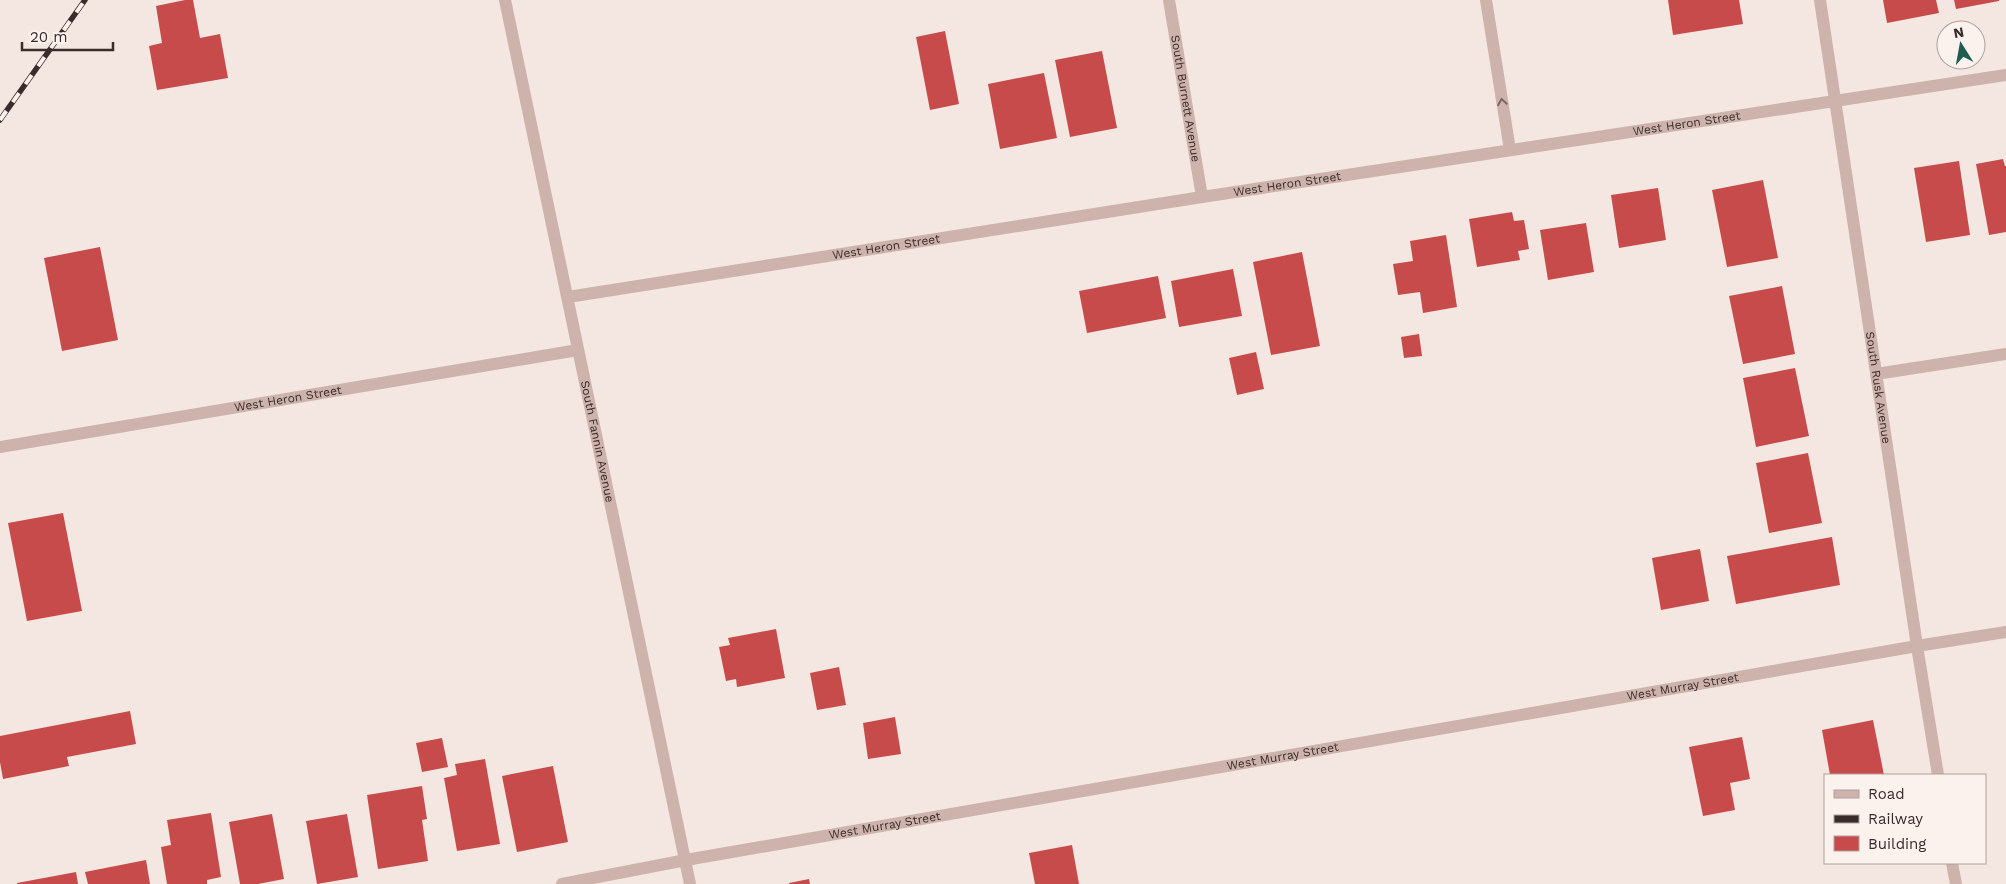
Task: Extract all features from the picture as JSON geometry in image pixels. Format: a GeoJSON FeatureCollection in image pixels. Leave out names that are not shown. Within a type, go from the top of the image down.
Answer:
{"type":"FeatureCollection","features":[{"type":"Feature","properties":{"kind":"street","name":"South Fannin Avenue"},"geometry":{"type":"LineString","coordinates":[[505,0],[690,884]]}},
{"type":"Feature","properties":{"kind":"street","name":"South Burnett Avenue"},"geometry":{"type":"LineString","coordinates":[[1169,0],[1202,197]]}},
{"type":"Feature","properties":{"kind":"street"},"geometry":{"type":"LineString","coordinates":[[1486,0],[1510,150]]}},
{"type":"Feature","properties":{"kind":"street","name":"South Rusk Avenue"},"geometry":{"type":"LineString","coordinates":[[1820,0],[1938,774]]}},
{"type":"Feature","properties":{"kind":"street","name":"West Heron Street"},"geometry":{"type":"LineString","coordinates":[[568,297],[1202,197],[2006,75]]}},
{"type":"Feature","properties":{"kind":"street","name":"West Heron Street"},"geometry":{"type":"LineString","coordinates":[[0,447],[578,350]]}},
{"type":"Feature","properties":{"kind":"street"},"geometry":{"type":"LineString","coordinates":[[1876,374],[2006,354]]}},
{"type":"Feature","properties":{"kind":"street","name":"West Murray Street"},"geometry":{"type":"LineString","coordinates":[[562,884],[686,860],[2006,632]]}},
{"type":"Feature","properties":{"kind":"street"},"geometry":{"type":"LineString","coordinates":[[1952,864],[1956,884]]}},
{"type":"Feature","properties":{"kind":"building"},"geometry":{"type":"Polygon","coordinates":[[[193,0],[200,38],[220,34],[228,78],[157,90],[149,46],[162,43],[156,6],[193,0]]]}},
{"type":"Feature","properties":{"kind":"building"},"geometry":{"type":"Polygon","coordinates":[[[1668,0],[1739,0],[1743,24],[1673,35],[1668,0]]]}},
{"type":"Feature","properties":{"kind":"building"},"geometry":{"type":"Polygon","coordinates":[[[1883,0],[1936,0],[1939,13],[1887,23],[1883,0]]]}},
{"type":"Feature","properties":{"kind":"building"},"geometry":{"type":"Polygon","coordinates":[[[1954,0],[1999,0],[1999,1],[1956,9],[1954,0]]]}},
{"type":"Feature","properties":{"kind":"building"},"geometry":{"type":"Polygon","coordinates":[[[945,31],[959,104],[930,110],[916,37],[945,31]]]}},
{"type":"Feature","properties":{"kind":"building"},"geometry":{"type":"Polygon","coordinates":[[[1102,51],[1117,128],[1070,137],[1055,60],[1102,51]]]}},
{"type":"Feature","properties":{"kind":"building"},"geometry":{"type":"Polygon","coordinates":[[[1044,73],[1057,138],[1000,149],[988,84],[1044,73]]]}},
{"type":"Feature","properties":{"kind":"building"},"geometry":{"type":"Polygon","coordinates":[[[2003,159],[2006,166],[2006,232],[1989,235],[1976,164],[2003,159]]]}},
{"type":"Feature","properties":{"kind":"building"},"geometry":{"type":"Polygon","coordinates":[[[1959,161],[1970,235],[1926,242],[1914,168],[1959,161]]]}},
{"type":"Feature","properties":{"kind":"building"},"geometry":{"type":"Polygon","coordinates":[[[1763,180],[1778,258],[1727,267],[1712,190],[1763,180]]]}},
{"type":"Feature","properties":{"kind":"building"},"geometry":{"type":"Polygon","coordinates":[[[1658,188],[1666,240],[1619,248],[1611,195],[1658,188]]]}},
{"type":"Feature","properties":{"kind":"building"},"geometry":{"type":"Polygon","coordinates":[[[1512,212],[1514,221],[1524,220],[1529,249],[1518,251],[1520,260],[1477,267],[1469,219],[1512,212]]]}},
{"type":"Feature","properties":{"kind":"building"},"geometry":{"type":"Polygon","coordinates":[[[1586,223],[1594,272],[1548,280],[1540,230],[1586,223]]]}},
{"type":"Feature","properties":{"kind":"building"},"geometry":{"type":"Polygon","coordinates":[[[1446,235],[1457,307],[1423,313],[1420,292],[1398,295],[1393,264],[1413,261],[1410,241],[1446,235]]]}},
{"type":"Feature","properties":{"kind":"building"},"geometry":{"type":"Polygon","coordinates":[[[100,247],[118,340],[62,351],[44,258],[100,247]]]}},
{"type":"Feature","properties":{"kind":"building"},"geometry":{"type":"Polygon","coordinates":[[[1302,252],[1320,346],[1271,355],[1253,262],[1302,252]]]}},
{"type":"Feature","properties":{"kind":"building"},"geometry":{"type":"Polygon","coordinates":[[[1233,269],[1242,316],[1179,327],[1171,281],[1233,269]]]}},
{"type":"Feature","properties":{"kind":"building"},"geometry":{"type":"Polygon","coordinates":[[[1158,276],[1166,318],[1087,333],[1079,291],[1158,276]]]}},
{"type":"Feature","properties":{"kind":"building"},"geometry":{"type":"Polygon","coordinates":[[[1782,286],[1795,354],[1743,364],[1729,296],[1782,286]]]}},
{"type":"Feature","properties":{"kind":"building"},"geometry":{"type":"Polygon","coordinates":[[[1419,334],[1422,356],[1404,358],[1401,337],[1419,334]]]}},
{"type":"Feature","properties":{"kind":"building"},"geometry":{"type":"Polygon","coordinates":[[[1256,352],[1264,389],[1237,395],[1229,358],[1256,352]]]}},
{"type":"Feature","properties":{"kind":"building"},"geometry":{"type":"Polygon","coordinates":[[[1795,368],[1809,436],[1756,447],[1743,378],[1795,368]]]}},
{"type":"Feature","properties":{"kind":"building"},"geometry":{"type":"Polygon","coordinates":[[[1808,453],[1822,523],[1769,533],[1756,463],[1808,453]]]}},
{"type":"Feature","properties":{"kind":"building"},"geometry":{"type":"Polygon","coordinates":[[[63,513],[82,611],[27,621],[8,523],[63,513]]]}},
{"type":"Feature","properties":{"kind":"building"},"geometry":{"type":"Polygon","coordinates":[[[1832,537],[1840,585],[1736,604],[1727,556],[1832,537]]]}},
{"type":"Feature","properties":{"kind":"building"},"geometry":{"type":"Polygon","coordinates":[[[1700,549],[1709,601],[1661,610],[1652,558],[1700,549]]]}},
{"type":"Feature","properties":{"kind":"building"},"geometry":{"type":"Polygon","coordinates":[[[776,629],[785,678],[737,687],[736,679],[726,681],[719,647],[730,645],[728,638],[776,629]]]}},
{"type":"Feature","properties":{"kind":"building"},"geometry":{"type":"Polygon","coordinates":[[[839,667],[846,705],[817,710],[810,673],[839,667]]]}},
{"type":"Feature","properties":{"kind":"building"},"geometry":{"type":"Polygon","coordinates":[[[130,711],[136,744],[67,757],[69,766],[3,779],[0,762],[0,736],[130,711]]]}},
{"type":"Feature","properties":{"kind":"building"},"geometry":{"type":"Polygon","coordinates":[[[895,717],[901,754],[868,759],[863,723],[895,717]]]}},
{"type":"Feature","properties":{"kind":"building"},"geometry":{"type":"Polygon","coordinates":[[[1873,720],[1884,774],[1830,774],[1822,730],[1873,720]]]}},
{"type":"Feature","properties":{"kind":"building"},"geometry":{"type":"Polygon","coordinates":[[[1742,737],[1750,779],[1730,783],[1735,810],[1703,816],[1689,747],[1742,737]]]}},
{"type":"Feature","properties":{"kind":"building"},"geometry":{"type":"Polygon","coordinates":[[[442,738],[448,767],[422,772],[416,743],[442,738]]]}},
{"type":"Feature","properties":{"kind":"building"},"geometry":{"type":"Polygon","coordinates":[[[485,759],[500,844],[457,851],[444,778],[457,775],[455,764],[485,759]]]}},
{"type":"Feature","properties":{"kind":"building"},"geometry":{"type":"Polygon","coordinates":[[[553,766],[568,842],[517,852],[502,776],[553,766]]]}},
{"type":"Feature","properties":{"kind":"building"},"geometry":{"type":"Polygon","coordinates":[[[422,786],[427,819],[422,820],[428,861],[378,869],[367,795],[422,786]]]}},
{"type":"Feature","properties":{"kind":"building"},"geometry":{"type":"Polygon","coordinates":[[[211,813],[221,877],[207,880],[207,884],[167,884],[161,847],[171,845],[167,820],[211,813]]]}},
{"type":"Feature","properties":{"kind":"building"},"geometry":{"type":"Polygon","coordinates":[[[272,814],[284,879],[258,884],[240,884],[229,822],[272,814]]]}},
{"type":"Feature","properties":{"kind":"building"},"geometry":{"type":"Polygon","coordinates":[[[347,814],[358,877],[317,884],[306,821],[347,814]]]}},
{"type":"Feature","properties":{"kind":"building"},"geometry":{"type":"Polygon","coordinates":[[[1072,845],[1079,884],[1035,884],[1029,853],[1072,845]]]}},
{"type":"Feature","properties":{"kind":"building"},"geometry":{"type":"Polygon","coordinates":[[[146,860],[150,884],[88,884],[85,872],[146,860]]]}},
{"type":"Feature","properties":{"kind":"building"},"geometry":{"type":"Polygon","coordinates":[[[76,872],[78,884],[17,884],[17,883],[76,872]]]}},
{"type":"Feature","properties":{"kind":"building"},"geometry":{"type":"Polygon","coordinates":[[[809,879],[810,884],[789,884],[789,883],[809,879]]]}},
{"type":"Feature","properties":{"kind":"railway"},"geometry":{"type":"LineString","coordinates":[[0,120],[85,0]]}}]}
